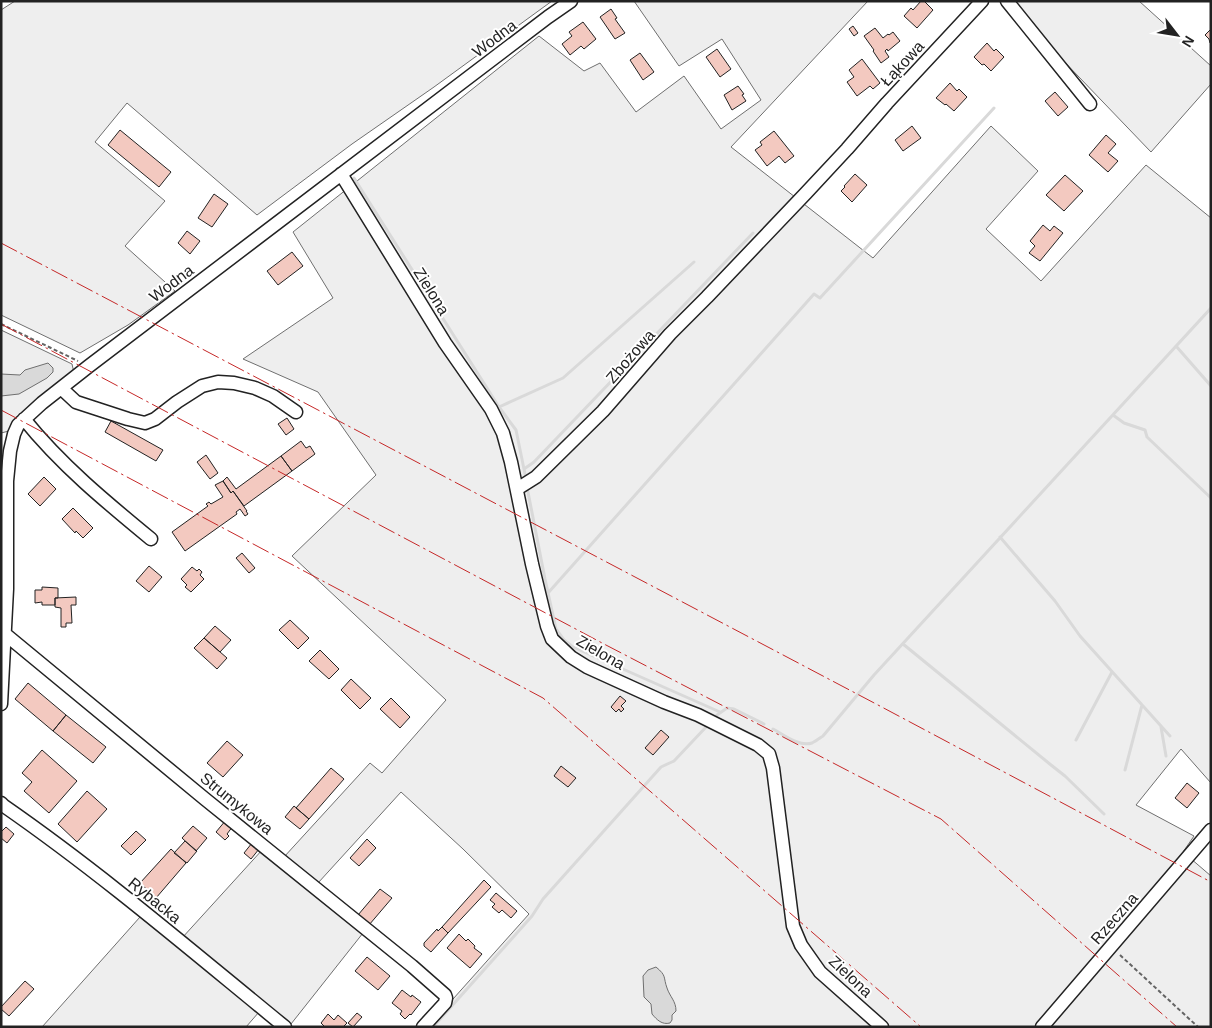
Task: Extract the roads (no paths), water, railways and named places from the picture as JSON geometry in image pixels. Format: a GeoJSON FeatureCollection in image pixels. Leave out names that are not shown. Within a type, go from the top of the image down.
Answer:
{"type":"FeatureCollection","features":[{"type":"Feature","properties":{"kind":"street","name":"Wodna"},"geometry":{"type":"LineString","coordinates":[[1,704],[7,589],[7,481],[10,451],[18,426],[89,366],[340,174],[571,1]]}},
{"type":"Feature","properties":{"kind":"street","name":"Łąkowa"},"geometry":{"type":"LineString","coordinates":[[763,238],[848,149],[887,103],[982,1]]}},
{"type":"Feature","properties":{"kind":"street"},"geometry":{"type":"LineString","coordinates":[[1007,1],[1090,104]]}},
{"type":"Feature","properties":{"kind":"street","name":"Zielona"},"geometry":{"type":"LineString","coordinates":[[340,174],[445,343],[492,409],[503,433],[517,489],[532,564],[552,639],[571,657],[587,667],[664,702],[698,715],[758,745],[769,754],[773,768],[793,926],[801,945],[820,972],[882,1027]]}},
{"type":"Feature","properties":{"kind":"street","name":"Zbożowa"},"geometry":{"type":"LineString","coordinates":[[517,489],[536,477],[603,412],[670,334],[763,238]]}},
{"type":"Feature","properties":{"kind":"street"},"geometry":{"type":"LineString","coordinates":[[61,388],[76,402],[128,419],[145,422],[156,419],[177,402],[202,386],[218,382],[234,383],[255,388],[273,396],[296,412]]}},
{"type":"Feature","properties":{"kind":"street"},"geometry":{"type":"LineString","coordinates":[[24,419],[40,439],[77,476],[151,539]]}},
{"type":"Feature","properties":{"kind":"street","name":"Strumykowa"},"geometry":{"type":"LineString","coordinates":[[5,634],[445,995],[445,1003],[423,1027]]}},
{"type":"Feature","properties":{"kind":"street","name":"Rybacka"},"geometry":{"type":"LineString","coordinates":[[1,803],[93,872],[285,1027]]}},
{"type":"Feature","properties":{"kind":"street","name":"Rzeczna"},"geometry":{"type":"LineString","coordinates":[[1042,1027],[1211,830]]}},
{"type":"Feature","properties":{"kind":"waterway"},"geometry":{"type":"LineString","coordinates":[[548,593],[814,294],[820,298],[994,108]]}},
{"type":"Feature","properties":{"kind":"waterway"},"geometry":{"type":"LineString","coordinates":[[354,178],[499,407],[516,430],[526,479]]}},
{"type":"Feature","properties":{"kind":"waterway"},"geometry":{"type":"LineString","coordinates":[[524,469],[534,462],[753,233]]}},
{"type":"Feature","properties":{"kind":"waterway"},"geometry":{"type":"LineString","coordinates":[[499,407],[563,378],[694,262]]}},
{"type":"Feature","properties":{"kind":"waterway"},"geometry":{"type":"LineString","coordinates":[[773,729],[792,740],[807,744],[823,736],[874,675],[1211,308]]}},
{"type":"Feature","properties":{"kind":"waterway"},"geometry":{"type":"LineString","coordinates":[[1176,346],[1211,386]]}},
{"type":"Feature","properties":{"kind":"waterway"},"geometry":{"type":"LineString","coordinates":[[1113,415],[1124,423],[1145,430],[1147,437],[1211,498]]}},
{"type":"Feature","properties":{"kind":"waterway"},"geometry":{"type":"LineString","coordinates":[[527,487],[556,629],[564,640],[573,647],[720,712]]}},
{"type":"Feature","properties":{"kind":"waterway"},"geometry":{"type":"LineString","coordinates":[[1000,537],[1055,601],[1080,636],[1170,736]]}},
{"type":"Feature","properties":{"kind":"waterway"},"geometry":{"type":"LineString","coordinates":[[903,644],[1065,776],[1104,814]]}},
{"type":"Feature","properties":{"kind":"waterway"},"geometry":{"type":"LineString","coordinates":[[1076,740],[1112,672]]}},
{"type":"Feature","properties":{"kind":"waterway"},"geometry":{"type":"LineString","coordinates":[[1125,770],[1142,705]]}},
{"type":"Feature","properties":{"kind":"waterway"},"geometry":{"type":"LineString","coordinates":[[717,715],[727,708],[734,709],[764,724]]}},
{"type":"Feature","properties":{"kind":"waterway"},"geometry":{"type":"LineString","coordinates":[[433,1027],[532,916],[543,899],[661,767],[674,761],[707,726]]}},
{"type":"Feature","properties":{"kind":"waterway"},"geometry":{"type":"LineString","coordinates":[[1161,727],[1166,756]]}}]}
